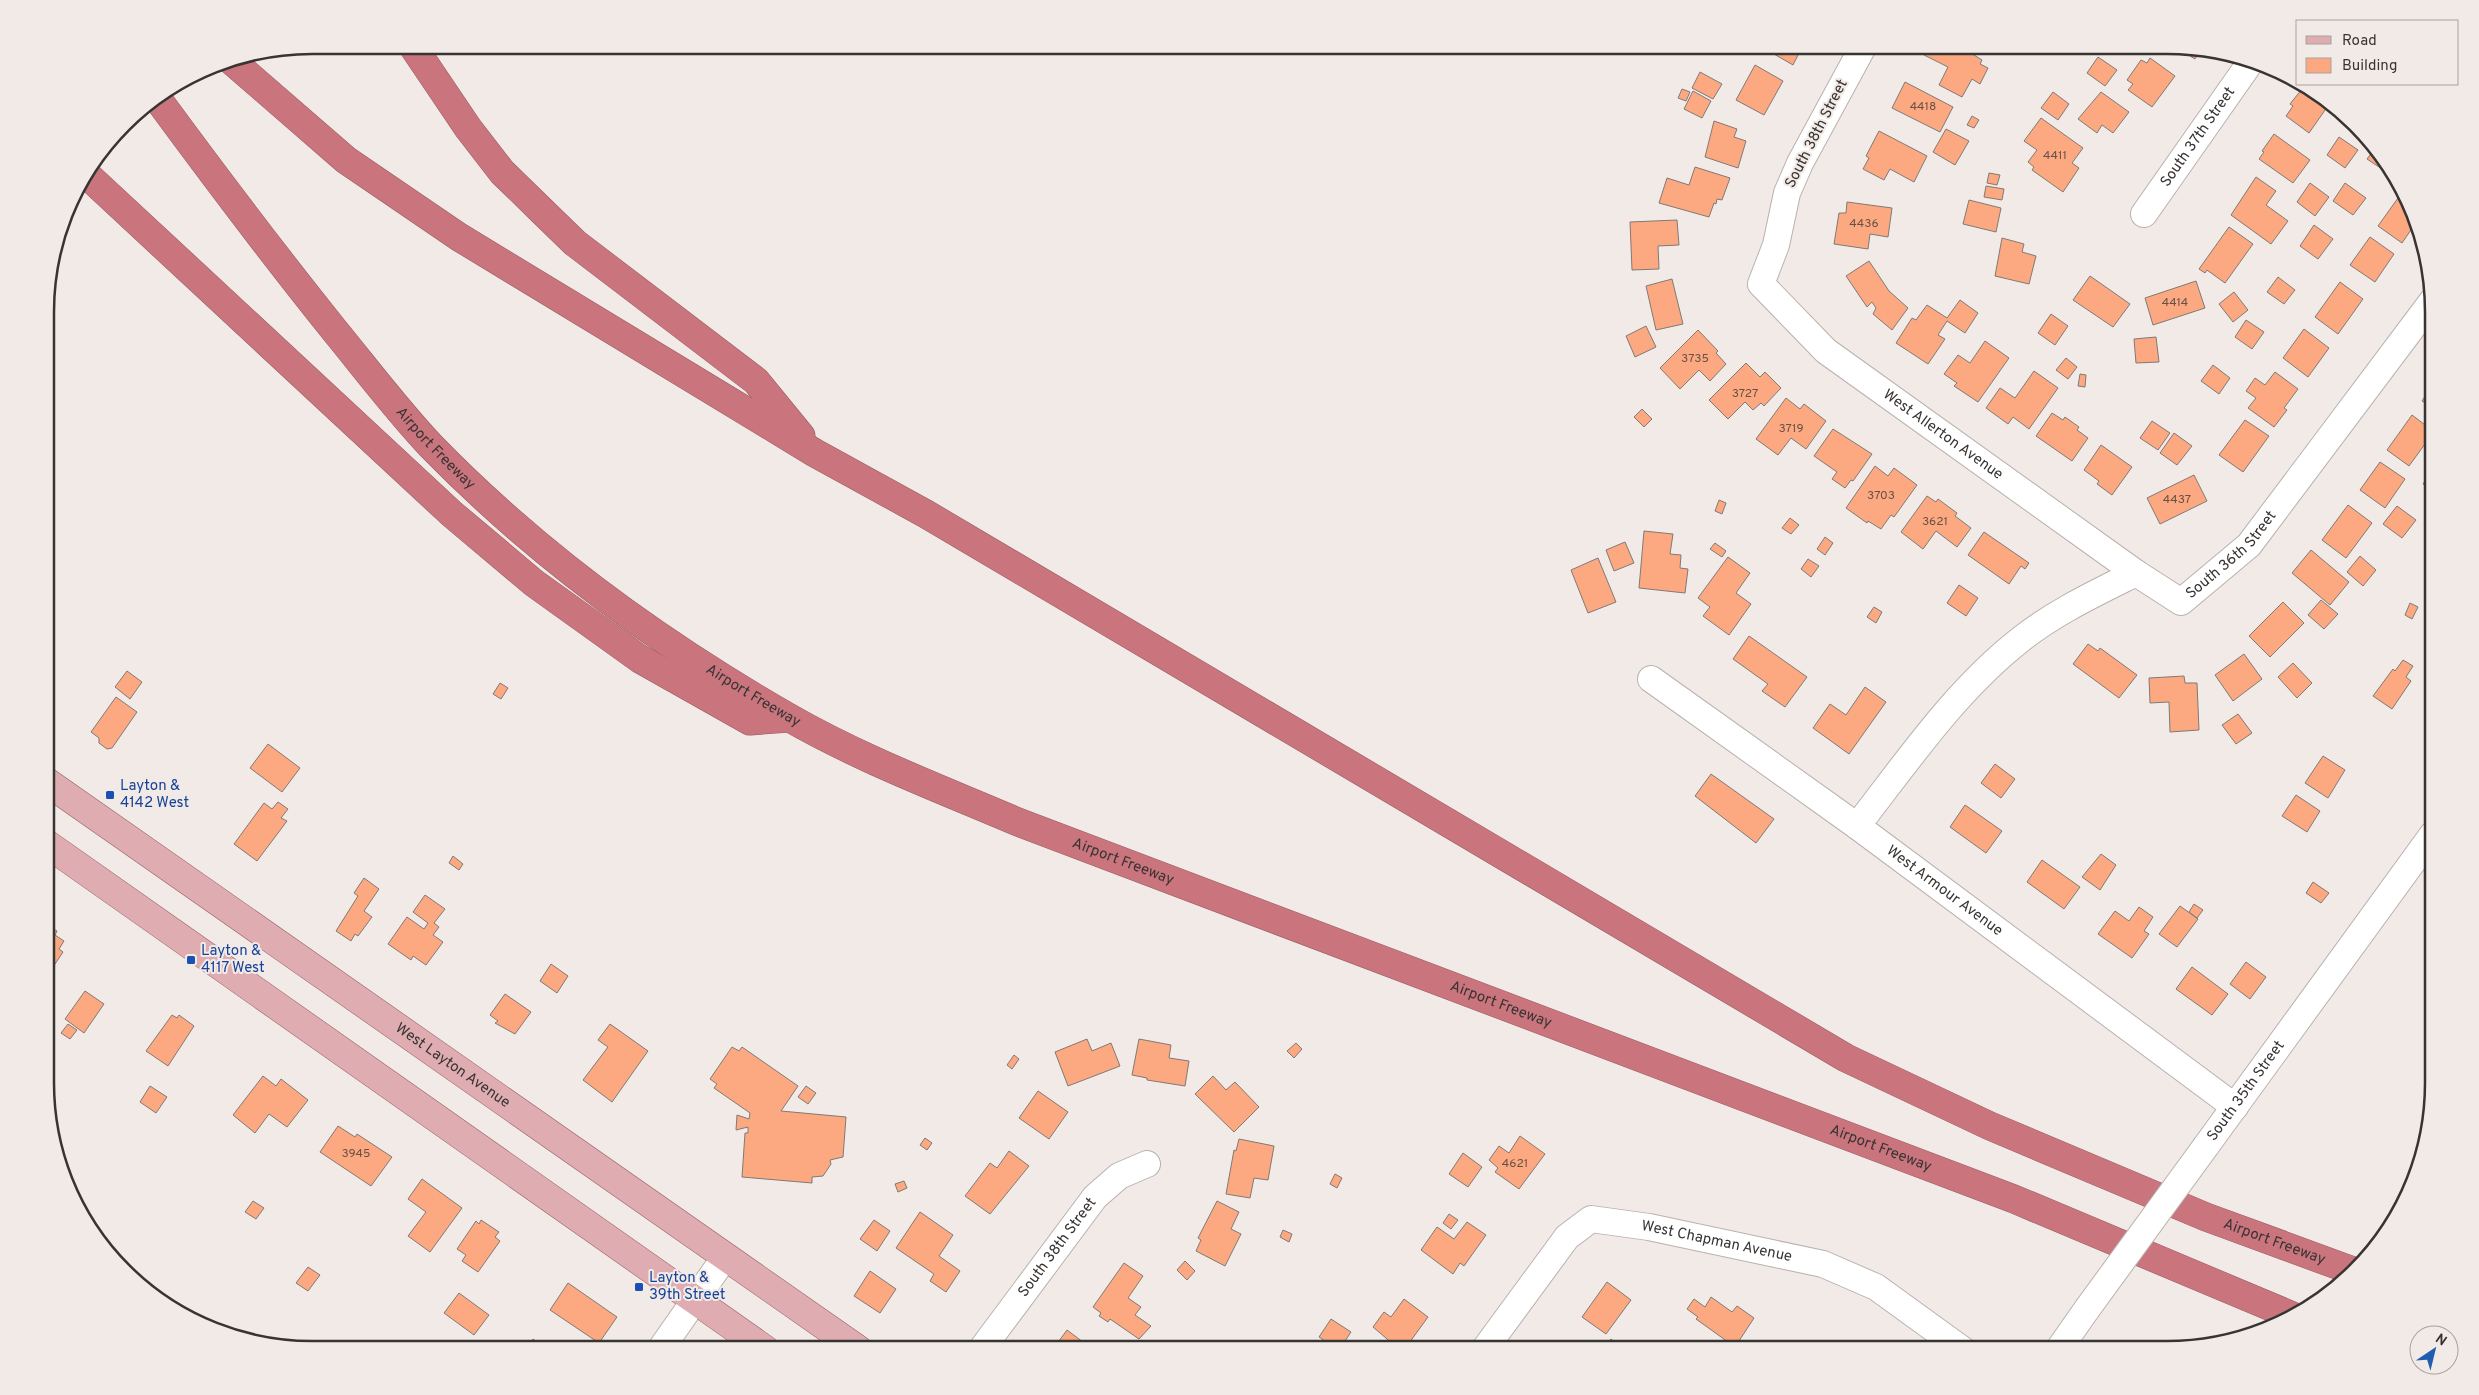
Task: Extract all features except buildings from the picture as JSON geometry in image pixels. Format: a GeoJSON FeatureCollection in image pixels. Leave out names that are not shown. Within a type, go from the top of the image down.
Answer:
{"type":"FeatureCollection","features":[{"type":"Feature","properties":{"kind":"highway"},"geometry":{"type":"LineString","coordinates":[[418,54],[468,128],[502,172],[575,243],[756,381],[815,453]]}},
{"type":"Feature","properties":{"kind":"highway","name":"Airport Freeway"},"geometry":{"type":"LineString","coordinates":[[237,65],[346,160],[459,237],[815,453],[926,514],[1846,1058],[1990,1126],[2179,1206],[2347,1269]]}},
{"type":"Feature","properties":{"kind":"highway","name":"Airport Freeway"},"geometry":{"type":"LineString","coordinates":[[160,102],[260,237],[396,406],[467,482],[564,565],[637,620],[707,667],[789,718],[874,760],[1018,822],[2005,1196],[2285,1313]]}},
{"type":"Feature","properties":{"kind":"highway"},"geometry":{"type":"LineString","coordinates":[[90,179],[452,514],[534,584],[640,658],[750,721],[789,718]]}},
{"type":"Feature","properties":{"kind":"main road","name":"West Layton Avenue"},"geometry":{"type":"LineString","coordinates":[[54,787],[846,1341]]}},
{"type":"Feature","properties":{"kind":"main road"},"geometry":{"type":"LineString","coordinates":[[54,849],[753,1341]]}},
{"type":"Feature","properties":{"kind":"street","name":"South 38th Street"},"geometry":{"type":"LineString","coordinates":[[1761,284],[1776,245],[1786,193],[1800,163],[1859,54]]}},
{"type":"Feature","properties":{"kind":"street","name":"South 37th Street"},"geometry":{"type":"LineString","coordinates":[[2144,214],[2248,66]]}},
{"type":"Feature","properties":{"kind":"street","name":"West Allerton Avenue"},"geometry":{"type":"LineString","coordinates":[[1761,284],[1826,351],[2136,573]]}},
{"type":"Feature","properties":{"kind":"street","name":"South 36th Street"},"geometry":{"type":"LineString","coordinates":[[2136,573],[2181,602],[2249,544],[2425,311]]}},
{"type":"Feature","properties":{"kind":"street"},"geometry":{"type":"LineString","coordinates":[[1856,826],[1939,721],[1986,670],[2013,646],[2062,611],[2136,573]]}},
{"type":"Feature","properties":{"kind":"street","name":"West Armour Avenue"},"geometry":{"type":"LineString","coordinates":[[1651,680],[1856,826],[2235,1107]]}},
{"type":"Feature","properties":{"kind":"street","name":"South 35th Street"},"geometry":{"type":"LineString","coordinates":[[2066,1341],[2425,845]]}},
{"type":"Feature","properties":{"kind":"street","name":"South 38th Street"},"geometry":{"type":"LineString","coordinates":[[988,1341],[1095,1197],[1119,1176],[1147,1164]]}},
{"type":"Feature","properties":{"kind":"street","name":"West Chapman Avenue"},"geometry":{"type":"LineString","coordinates":[[1491,1340],[1567,1237],[1590,1219],[1649,1227],[1823,1264],[1876,1287],[1951,1341]]}},
{"type":"Feature","properties":{"kind":"street"},"geometry":{"type":"LineString","coordinates":[[666,1341],[725,1257]]}},
{"type":"Feature","properties":{"kind":"place","name":"Layton & 4142 West"},"geometry":{"type":"Point","coordinates":[110,795]}},
{"type":"Feature","properties":{"kind":"place","name":"Layton & 4117 West"},"geometry":{"type":"Point","coordinates":[191,960]}},
{"type":"Feature","properties":{"kind":"place","name":"Layton & 39th Street"},"geometry":{"type":"Point","coordinates":[639,1287]}}]}
